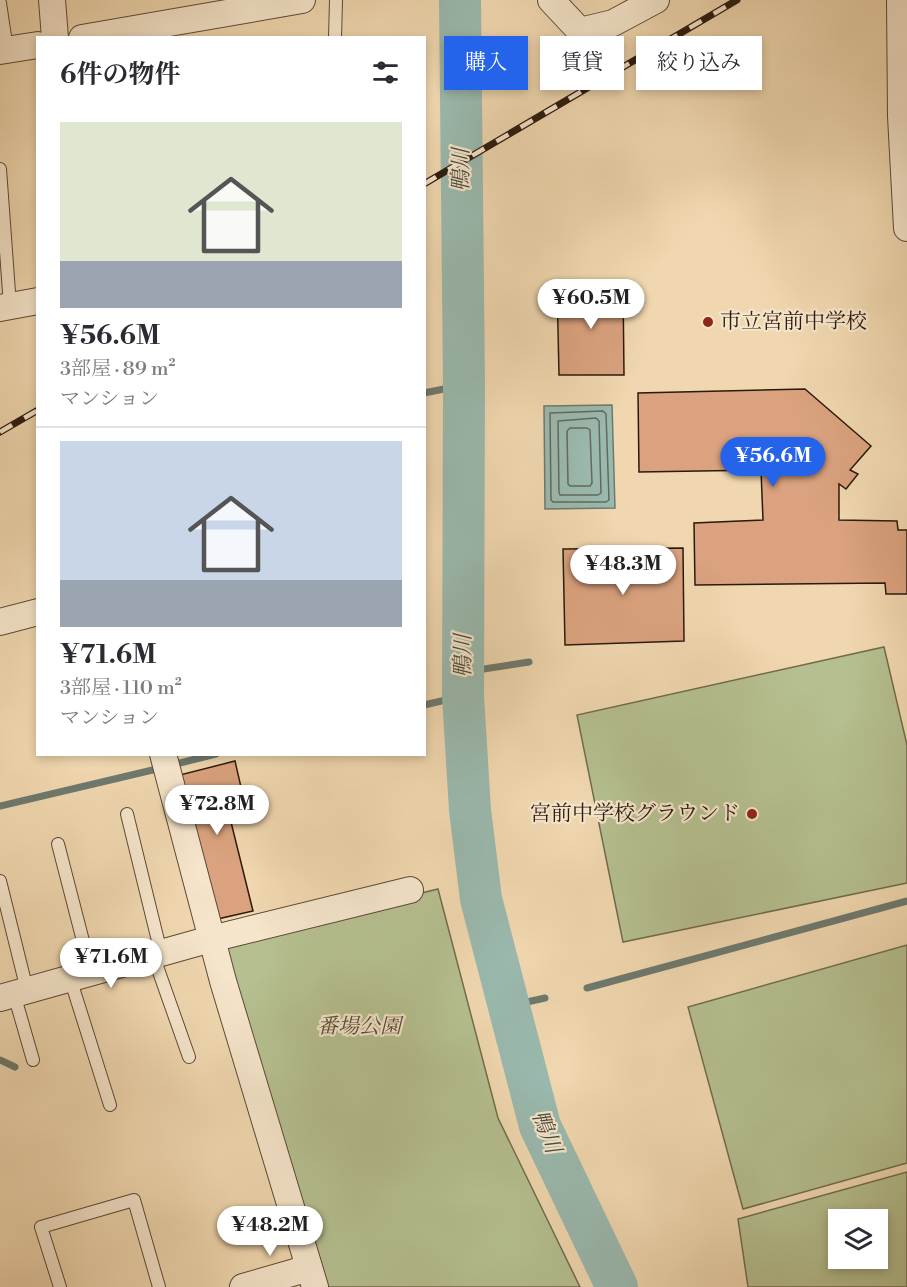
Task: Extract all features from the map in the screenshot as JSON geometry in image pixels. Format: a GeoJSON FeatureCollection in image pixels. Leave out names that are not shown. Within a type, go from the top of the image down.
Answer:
{"type":"FeatureCollection","features":[{"type":"Feature","properties":{"kind":"street"},"geometry":{"type":"LineString","coordinates":[[52,0],[55,36]]}},
{"type":"Feature","properties":{"kind":"street"},"geometry":{"type":"LineString","coordinates":[[103,36],[144,32],[242,5],[302,0]]}},
{"type":"Feature","properties":{"kind":"street"},"geometry":{"type":"LineString","coordinates":[[551,0],[580,31],[613,23],[656,0]]}},
{"type":"Feature","properties":{"kind":"street"},"geometry":{"type":"LineString","coordinates":[[900,0],[907,228]]}},
{"type":"Feature","properties":{"kind":"street"},"geometry":{"type":"LineString","coordinates":[[3,51],[36,45]]}},
{"type":"Feature","properties":{"kind":"street"},"geometry":{"type":"LineString","coordinates":[[5,307],[36,301]]}},
{"type":"Feature","properties":{"kind":"street"},"geometry":{"type":"LineString","coordinates":[[2,618],[36,612]]}},
{"type":"Feature","properties":{"kind":"street"},"geometry":{"type":"LineString","coordinates":[[165,762],[211,939],[312,1278],[243,1287]]}},
{"type":"Feature","properties":{"kind":"street"},"geometry":{"type":"LineString","coordinates":[[13,994],[211,939],[410,890]]}},
{"type":"Feature","properties":{"kind":"lane"},"geometry":{"type":"LineString","coordinates":[[335,36],[336,0]]}},
{"type":"Feature","properties":{"kind":"lane"},"geometry":{"type":"LineString","coordinates":[[0,3],[3,51]]}},
{"type":"Feature","properties":{"kind":"lane"},"geometry":{"type":"LineString","coordinates":[[0,169],[5,307]]}},
{"type":"Feature","properties":{"kind":"lane"},"geometry":{"type":"LineString","coordinates":[[127,814],[157,954],[189,1058]]}},
{"type":"Feature","properties":{"kind":"lane"},"geometry":{"type":"LineString","coordinates":[[57,844],[81,975],[110,1105]]}},
{"type":"Feature","properties":{"kind":"lane"},"geometry":{"type":"LineString","coordinates":[[0,881],[13,994],[33,1060]]}},
{"type":"Feature","properties":{"kind":"lane"},"geometry":{"type":"LineString","coordinates":[[60,1287],[42,1227],[134,1200],[159,1287]]}},
{"type":"Feature","properties":{"kind":"green space","name":"宮前中学校グラウンド"},"geometry":{"type":"Polygon","coordinates":[[[884,647],[907,745],[907,883],[623,942],[577,715],[884,647]]]}},
{"type":"Feature","properties":{"kind":"green space","name":"番場公園"},"geometry":{"type":"Polygon","coordinates":[[[438,889],[498,1118],[580,1287],[324,1287],[217,943],[438,889]]]}},
{"type":"Feature","properties":{"kind":"green space"},"geometry":{"type":"Polygon","coordinates":[[[907,945],[907,1163],[743,1209],[688,1007],[907,945]]]}},
{"type":"Feature","properties":{"kind":"green space"},"geometry":{"type":"Polygon","coordinates":[[[907,1172],[907,1287],[748,1287],[738,1219],[907,1172]]]}},
{"type":"Feature","properties":{"kind":"water"},"geometry":{"type":"Polygon","coordinates":[[[612,405],[615,508],[545,509],[544,406],[612,405]]]}},
{"type":"Feature","properties":{"kind":"building"},"geometry":{"type":"Polygon","coordinates":[[[557,284],[623,285],[624,375],[559,375],[557,284]]]}},
{"type":"Feature","properties":{"kind":"building"},"geometry":{"type":"Polygon","coordinates":[[[805,389],[871,446],[850,470],[858,474],[846,489],[839,484],[839,520],[897,521],[898,530],[907,530],[907,594],[886,594],[885,583],[695,585],[694,523],[763,520],[761,470],[639,472],[638,393],[805,389]]]}},
{"type":"Feature","properties":{"kind":"building"},"geometry":{"type":"Polygon","coordinates":[[[683,548],[684,641],[565,645],[563,549],[683,548]]]}},
{"type":"Feature","properties":{"kind":"building"},"geometry":{"type":"Polygon","coordinates":[[[235,761],[246,809],[229,814],[253,911],[213,920],[176,776],[235,761]]]}},
{"type":"Feature","properties":{"kind":"waterway","name":"鴨川"},"geometry":{"type":"LineString","coordinates":[[460,0],[464,385],[463,696],[470,810],[481,899],[540,1126],[617,1287]]}},
{"type":"Feature","properties":{"kind":"waterway"},"geometry":{"type":"LineString","coordinates":[[426,393],[464,385]]}},
{"type":"Feature","properties":{"kind":"waterway"},"geometry":{"type":"LineString","coordinates":[[464,672],[529,662]]}},
{"type":"Feature","properties":{"kind":"waterway"},"geometry":{"type":"LineString","coordinates":[[426,705],[463,696]]}},
{"type":"Feature","properties":{"kind":"waterway"},"geometry":{"type":"LineString","coordinates":[[172,765],[208,756]]}},
{"type":"Feature","properties":{"kind":"waterway"},"geometry":{"type":"LineString","coordinates":[[0,806],[161,768]]}},
{"type":"Feature","properties":{"kind":"waterway"},"geometry":{"type":"LineString","coordinates":[[587,988],[907,901]]}},
{"type":"Feature","properties":{"kind":"waterway"},"geometry":{"type":"LineString","coordinates":[[509,1006],[545,998]]}},
{"type":"Feature","properties":{"kind":"waterway"},"geometry":{"type":"LineString","coordinates":[[0,1060],[15,1067]]}},
{"type":"Feature","properties":{"kind":"railway"},"geometry":{"type":"LineString","coordinates":[[426,183],[737,0]]}},
{"type":"Feature","properties":{"kind":"railway"},"geometry":{"type":"LineString","coordinates":[[0,432],[36,411]]}},
{"type":"Feature","properties":{"kind":"place","name":"市立宮前中学校"},"geometry":{"type":"Point","coordinates":[708,322]}},
{"type":"Feature","properties":{"kind":"place","name":"宮前中学校グラウンド"},"geometry":{"type":"Point","coordinates":[752,814]}}]}
